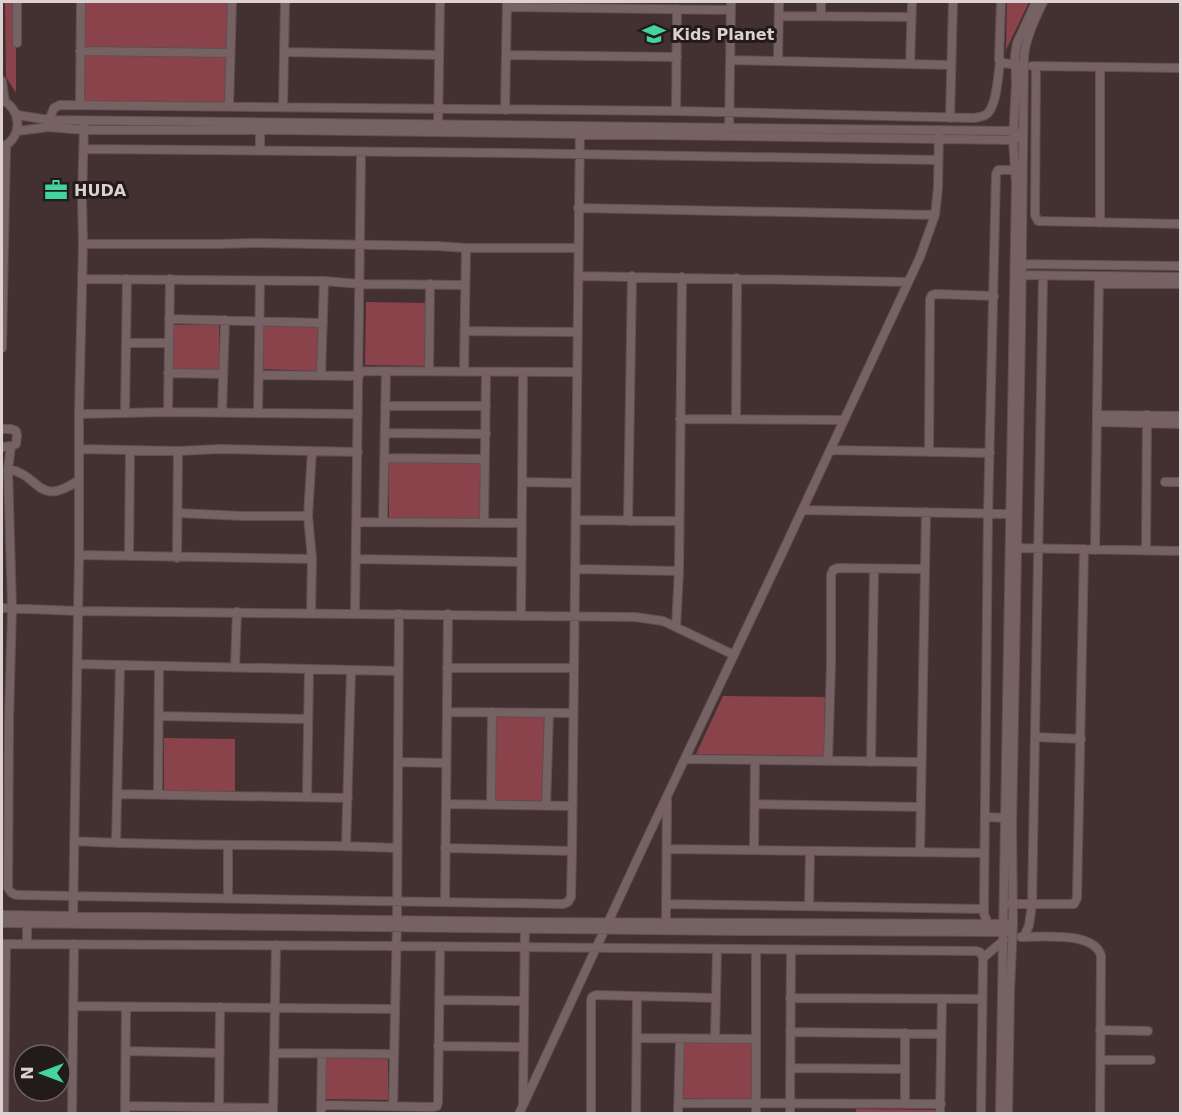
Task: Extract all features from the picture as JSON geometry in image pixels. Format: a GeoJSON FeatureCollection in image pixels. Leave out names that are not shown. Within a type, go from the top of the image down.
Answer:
{"type":"FeatureCollection","features":[{"type":"Feature","properties":{"kind":"street"},"geometry":{"type":"LineString","coordinates":[[17,2],[17,43]]}},
{"type":"Feature","properties":{"kind":"street"},"geometry":{"type":"LineString","coordinates":[[80,105],[81,2]]}},
{"type":"Feature","properties":{"kind":"street"},"geometry":{"type":"LineString","coordinates":[[229,106],[232,2]]}},
{"type":"Feature","properties":{"kind":"street"},"geometry":{"type":"LineString","coordinates":[[283,107],[285,2]]}},
{"type":"Feature","properties":{"kind":"street"},"geometry":{"type":"LineString","coordinates":[[438,129],[440,2]]}},
{"type":"Feature","properties":{"kind":"street"},"geometry":{"type":"LineString","coordinates":[[778,61],[779,2]]}},
{"type":"Feature","properties":{"kind":"street"},"geometry":{"type":"LineString","coordinates":[[821,2],[821,16]]}},
{"type":"Feature","properties":{"kind":"street"},"geometry":{"type":"LineString","coordinates":[[910,64],[912,2]]}},
{"type":"Feature","properties":{"kind":"street"},"geometry":{"type":"LineString","coordinates":[[950,118],[953,2]]}},
{"type":"Feature","properties":{"kind":"street"},"geometry":{"type":"LineString","coordinates":[[50,120],[56,106],[80,105],[676,111],[983,117],[991,107],[1000,62],[998,56],[1001,2]]}},
{"type":"Feature","properties":{"kind":"street"},"geometry":{"type":"LineString","coordinates":[[1009,904],[1006,818],[1013,548],[1010,514],[1022,136],[1017,44],[1036,2]]}},
{"type":"Feature","properties":{"kind":"street"},"geometry":{"type":"LineString","coordinates":[[1018,264],[1014,136],[1019,65],[1043,2]]}},
{"type":"Feature","properties":{"kind":"street"},"geometry":{"type":"LineString","coordinates":[[505,110],[507,4],[617,5],[677,9],[731,6],[729,132]]}},
{"type":"Feature","properties":{"kind":"street"},"geometry":{"type":"LineString","coordinates":[[676,111],[677,9]]}},
{"type":"Feature","properties":{"kind":"street"},"geometry":{"type":"LineString","coordinates":[[779,16],[911,17]]}},
{"type":"Feature","properties":{"kind":"street"},"geometry":{"type":"LineString","coordinates":[[80,51],[230,53]]}},
{"type":"Feature","properties":{"kind":"street"},"geometry":{"type":"LineString","coordinates":[[284,52],[439,55]]}},
{"type":"Feature","properties":{"kind":"street"},"geometry":{"type":"LineString","coordinates":[[506,56],[677,57]]}},
{"type":"Feature","properties":{"kind":"street"},"geometry":{"type":"LineString","coordinates":[[730,60],[951,65]]}},
{"type":"Feature","properties":{"kind":"street"},"geometry":{"type":"LineString","coordinates":[[1000,62],[1036,66],[1180,68]]}},
{"type":"Feature","properties":{"kind":"street"},"geometry":{"type":"LineString","coordinates":[[1036,66],[1036,218],[1040,222],[1180,224]]}},
{"type":"Feature","properties":{"kind":"street"},"geometry":{"type":"LineString","coordinates":[[1100,68],[1100,223]]}},
{"type":"Feature","properties":{"kind":"street"},"geometry":{"type":"LineString","coordinates":[[2,81],[3,101],[14,110],[18,123],[15,136],[4,146],[2,348]]}},
{"type":"Feature","properties":{"kind":"street"},"geometry":{"type":"LineString","coordinates":[[17,116],[50,120],[438,129]]}},
{"type":"Feature","properties":{"kind":"street"},"geometry":{"type":"LineString","coordinates":[[73,920],[83,119]]}},
{"type":"Feature","properties":{"kind":"street"},"geometry":{"type":"LineString","coordinates":[[17,131],[49,127],[84,130],[438,129],[1022,136]]}},
{"type":"Feature","properties":{"kind":"street"},"geometry":{"type":"LineString","coordinates":[[260,130],[260,151]]}},
{"type":"Feature","properties":{"kind":"street"},"geometry":{"type":"LineString","coordinates":[[2,429],[16,431],[17,436],[16,444],[6,446],[12,608],[8,888],[13,895],[563,904],[568,902],[571,897],[572,851],[580,130]]}},
{"type":"Feature","properties":{"kind":"street"},"geometry":{"type":"LineString","coordinates":[[521,1110],[920,257],[934,215],[938,188],[938,135]]}},
{"type":"Feature","properties":{"kind":"street"},"geometry":{"type":"LineString","coordinates":[[84,150],[580,154],[938,160]]}},
{"type":"Feature","properties":{"kind":"street"},"geometry":{"type":"LineString","coordinates":[[355,613],[361,153]]}},
{"type":"Feature","properties":{"kind":"street"},"geometry":{"type":"LineString","coordinates":[[988,924],[984,909],[984,853],[988,513],[996,174],[998,170],[1015,170]]}},
{"type":"Feature","properties":{"kind":"street"},"geometry":{"type":"LineString","coordinates":[[578,208],[934,215]]}},
{"type":"Feature","properties":{"kind":"street"},"geometry":{"type":"LineString","coordinates":[[83,244],[255,243],[578,248]]}},
{"type":"Feature","properties":{"kind":"street"},"geometry":{"type":"LineString","coordinates":[[464,371],[465,248]]}},
{"type":"Feature","properties":{"kind":"street"},"geometry":{"type":"LineString","coordinates":[[1017,275],[1099,280],[1180,281],[1179,266],[1018,264]]}},
{"type":"Feature","properties":{"kind":"street"},"geometry":{"type":"LineString","coordinates":[[1000,1113],[1002,989],[1008,932],[1012,827],[1017,275]]}},
{"type":"Feature","properties":{"kind":"street"},"geometry":{"type":"LineString","coordinates":[[578,276],[908,282]]}},
{"type":"Feature","properties":{"kind":"street"},"geometry":{"type":"LineString","coordinates":[[628,521],[632,276]]}},
{"type":"Feature","properties":{"kind":"street"},"geometry":{"type":"LineString","coordinates":[[1024,937],[1029,925],[1032,905],[1043,276]]}},
{"type":"Feature","properties":{"kind":"street"},"geometry":{"type":"LineString","coordinates":[[676,627],[682,277]]}},
{"type":"Feature","properties":{"kind":"street"},"geometry":{"type":"LineString","coordinates":[[736,419],[737,278]]}},
{"type":"Feature","properties":{"kind":"street"},"geometry":{"type":"LineString","coordinates":[[82,279],[465,285]]}},
{"type":"Feature","properties":{"kind":"street"},"geometry":{"type":"LineString","coordinates":[[125,413],[127,279]]}},
{"type":"Feature","properties":{"kind":"street"},"geometry":{"type":"LineString","coordinates":[[168,412],[170,279]]}},
{"type":"Feature","properties":{"kind":"street"},"geometry":{"type":"LineString","coordinates":[[1095,550],[1099,280]]}},
{"type":"Feature","properties":{"kind":"street"},"geometry":{"type":"LineString","coordinates":[[258,413],[260,281]]}},
{"type":"Feature","properties":{"kind":"street"},"geometry":{"type":"LineString","coordinates":[[321,375],[324,281]]}},
{"type":"Feature","properties":{"kind":"street"},"geometry":{"type":"LineString","coordinates":[[429,371],[430,284]]}},
{"type":"Feature","properties":{"kind":"street"},"geometry":{"type":"LineString","coordinates":[[929,452],[930,299],[936,294],[994,296]]}},
{"type":"Feature","properties":{"kind":"street"},"geometry":{"type":"LineString","coordinates":[[169,319],[323,323]]}},
{"type":"Feature","properties":{"kind":"street"},"geometry":{"type":"LineString","coordinates":[[222,412],[225,320]]}},
{"type":"Feature","properties":{"kind":"street"},"geometry":{"type":"LineString","coordinates":[[465,331],[578,332]]}},
{"type":"Feature","properties":{"kind":"street"},"geometry":{"type":"LineString","coordinates":[[127,343],[168,344]]}},
{"type":"Feature","properties":{"kind":"street"},"geometry":{"type":"LineString","coordinates":[[259,375],[321,375],[386,371],[577,372]]}},
{"type":"Feature","properties":{"kind":"street"},"geometry":{"type":"LineString","coordinates":[[383,522],[386,371]]}},
{"type":"Feature","properties":{"kind":"street"},"geometry":{"type":"LineString","coordinates":[[484,523],[486,372]]}},
{"type":"Feature","properties":{"kind":"street"},"geometry":{"type":"LineString","coordinates":[[521,615],[524,372]]}},
{"type":"Feature","properties":{"kind":"street"},"geometry":{"type":"LineString","coordinates":[[168,373],[223,374]]}},
{"type":"Feature","properties":{"kind":"street"},"geometry":{"type":"LineString","coordinates":[[385,406],[486,406]]}},
{"type":"Feature","properties":{"kind":"street"},"geometry":{"type":"LineString","coordinates":[[79,414],[168,412],[358,414]]}},
{"type":"Feature","properties":{"kind":"street"},"geometry":{"type":"LineString","coordinates":[[1097,418],[1147,419],[1180,416]]}},
{"type":"Feature","properties":{"kind":"street"},"geometry":{"type":"LineString","coordinates":[[680,419],[844,420]]}},
{"type":"Feature","properties":{"kind":"street"},"geometry":{"type":"LineString","coordinates":[[1147,419],[1180,424]]}},
{"type":"Feature","properties":{"kind":"street"},"geometry":{"type":"LineString","coordinates":[[1146,550],[1147,419]]}},
{"type":"Feature","properties":{"kind":"street"},"geometry":{"type":"LineString","coordinates":[[385,433],[486,434]]}},
{"type":"Feature","properties":{"kind":"street"},"geometry":{"type":"LineString","coordinates":[[80,449],[358,452]]}},
{"type":"Feature","properties":{"kind":"street"},"geometry":{"type":"LineString","coordinates":[[129,556],[130,450]]}},
{"type":"Feature","properties":{"kind":"street"},"geometry":{"type":"LineString","coordinates":[[831,450],[990,453]]}},
{"type":"Feature","properties":{"kind":"street"},"geometry":{"type":"LineString","coordinates":[[177,558],[178,451]]}},
{"type":"Feature","properties":{"kind":"street"},"geometry":{"type":"LineString","coordinates":[[311,613],[312,559],[308,516],[312,451]]}},
{"type":"Feature","properties":{"kind":"street"},"geometry":{"type":"LineString","coordinates":[[384,458],[485,459]]}},
{"type":"Feature","properties":{"kind":"street"},"geometry":{"type":"LineString","coordinates":[[8,469],[16,470],[47,492],[62,490],[79,480]]}},
{"type":"Feature","properties":{"kind":"street"},"geometry":{"type":"LineString","coordinates":[[522,482],[576,483]]}},
{"type":"Feature","properties":{"kind":"street"},"geometry":{"type":"LineString","coordinates":[[1165,482],[1180,482]]}},
{"type":"Feature","properties":{"kind":"street"},"geometry":{"type":"LineString","coordinates":[[802,510],[1010,514]]}},
{"type":"Feature","properties":{"kind":"street"},"geometry":{"type":"LineString","coordinates":[[920,852],[926,512]]}},
{"type":"Feature","properties":{"kind":"street"},"geometry":{"type":"LineString","coordinates":[[178,513],[308,516]]}},
{"type":"Feature","properties":{"kind":"street"},"geometry":{"type":"LineString","coordinates":[[576,520],[679,522]]}},
{"type":"Feature","properties":{"kind":"street"},"geometry":{"type":"LineString","coordinates":[[357,522],[522,523]]}},
{"type":"Feature","properties":{"kind":"street"},"geometry":{"type":"LineString","coordinates":[[1013,548],[1180,551]]}},
{"type":"Feature","properties":{"kind":"street"},"geometry":{"type":"LineString","coordinates":[[1009,904],[1074,904],[1077,898],[1084,549]]}},
{"type":"Feature","properties":{"kind":"street"},"geometry":{"type":"LineString","coordinates":[[79,555],[312,559]]}},
{"type":"Feature","properties":{"kind":"street"},"geometry":{"type":"LineString","coordinates":[[356,559],[521,562]]}},
{"type":"Feature","properties":{"kind":"street"},"geometry":{"type":"LineString","coordinates":[[828,761],[832,570],[838,568],[924,569]]}},
{"type":"Feature","properties":{"kind":"street"},"geometry":{"type":"LineString","coordinates":[[871,762],[874,568]]}},
{"type":"Feature","properties":{"kind":"street"},"geometry":{"type":"LineString","coordinates":[[575,569],[678,571]]}},
{"type":"Feature","properties":{"kind":"street"},"geometry":{"type":"LineString","coordinates":[[2,608],[78,611],[650,618],[676,627],[734,655]]}},
{"type":"Feature","properties":{"kind":"street"},"geometry":{"type":"LineString","coordinates":[[235,667],[237,612]]}},
{"type":"Feature","properties":{"kind":"street"},"geometry":{"type":"LineString","coordinates":[[393,1106],[399,614]]}},
{"type":"Feature","properties":{"kind":"street"},"geometry":{"type":"LineString","coordinates":[[445,902],[448,614]]}},
{"type":"Feature","properties":{"kind":"street"},"geometry":{"type":"LineString","coordinates":[[77,664],[398,671]]}},
{"type":"Feature","properties":{"kind":"street"},"geometry":{"type":"LineString","coordinates":[[116,843],[120,665]]}},
{"type":"Feature","properties":{"kind":"street"},"geometry":{"type":"LineString","coordinates":[[158,794],[159,666]]}},
{"type":"Feature","properties":{"kind":"street"},"geometry":{"type":"LineString","coordinates":[[447,668],[574,668]]}},
{"type":"Feature","properties":{"kind":"street"},"geometry":{"type":"LineString","coordinates":[[307,797],[309,669]]}},
{"type":"Feature","properties":{"kind":"street"},"geometry":{"type":"LineString","coordinates":[[346,845],[351,670]]}},
{"type":"Feature","properties":{"kind":"street"},"geometry":{"type":"LineString","coordinates":[[447,712],[573,713]]}},
{"type":"Feature","properties":{"kind":"street"},"geometry":{"type":"LineString","coordinates":[[491,805],[492,712]]}},
{"type":"Feature","properties":{"kind":"street"},"geometry":{"type":"LineString","coordinates":[[546,806],[549,713]]}},
{"type":"Feature","properties":{"kind":"street"},"geometry":{"type":"LineString","coordinates":[[159,716],[308,718]]}},
{"type":"Feature","properties":{"kind":"street"},"geometry":{"type":"LineString","coordinates":[[1035,737],[1081,739]]}},
{"type":"Feature","properties":{"kind":"street"},"geometry":{"type":"LineString","coordinates":[[685,759],[921,762]]}},
{"type":"Feature","properties":{"kind":"street"},"geometry":{"type":"LineString","coordinates":[[754,850],[755,760]]}},
{"type":"Feature","properties":{"kind":"street"},"geometry":{"type":"LineString","coordinates":[[398,762],[446,763]]}},
{"type":"Feature","properties":{"kind":"street"},"geometry":{"type":"LineString","coordinates":[[117,794],[348,798]]}},
{"type":"Feature","properties":{"kind":"street"},"geometry":{"type":"LineString","coordinates":[[666,923],[667,797]]}},
{"type":"Feature","properties":{"kind":"street"},"geometry":{"type":"LineString","coordinates":[[446,804],[572,806]]}},
{"type":"Feature","properties":{"kind":"street"},"geometry":{"type":"LineString","coordinates":[[755,804],[920,807]]}},
{"type":"Feature","properties":{"kind":"street"},"geometry":{"type":"LineString","coordinates":[[985,817],[1006,818]]}},
{"type":"Feature","properties":{"kind":"street"},"geometry":{"type":"LineString","coordinates":[[74,841],[346,845],[397,848]]}},
{"type":"Feature","properties":{"kind":"street"},"geometry":{"type":"LineString","coordinates":[[228,845],[228,899]]}},
{"type":"Feature","properties":{"kind":"street"},"geometry":{"type":"LineString","coordinates":[[446,848],[572,851]]}},
{"type":"Feature","properties":{"kind":"street"},"geometry":{"type":"LineString","coordinates":[[668,849],[984,853]]}},
{"type":"Feature","properties":{"kind":"street"},"geometry":{"type":"LineString","coordinates":[[809,906],[810,851]]}},
{"type":"Feature","properties":{"kind":"street"},"geometry":{"type":"LineString","coordinates":[[667,904],[984,909]]}},
{"type":"Feature","properties":{"kind":"street"},"geometry":{"type":"LineString","coordinates":[[2,915],[73,920],[1008,932]]}},
{"type":"Feature","properties":{"kind":"street"},"geometry":{"type":"LineString","coordinates":[[2,923],[73,920]]}},
{"type":"Feature","properties":{"kind":"street"},"geometry":{"type":"LineString","coordinates":[[27,923],[27,944]]}},
{"type":"Feature","properties":{"kind":"street"},"geometry":{"type":"LineString","coordinates":[[655,926],[666,923],[988,924],[1024,937],[1076,938],[1090,943],[1100,951],[1101,956],[1100,1113]]}},
{"type":"Feature","properties":{"kind":"street"},"geometry":{"type":"LineString","coordinates":[[521,1110],[525,925]]}},
{"type":"Feature","properties":{"kind":"street"},"geometry":{"type":"LineString","coordinates":[[983,958],[1008,932]]}},
{"type":"Feature","properties":{"kind":"street"},"geometry":{"type":"LineString","coordinates":[[1008,932],[1010,990],[1008,1113]]}},
{"type":"Feature","properties":{"kind":"street"},"geometry":{"type":"LineString","coordinates":[[4,1113],[4,944],[976,951],[980,952],[983,958],[981,1113]]}},
{"type":"Feature","properties":{"kind":"street"},"geometry":{"type":"LineString","coordinates":[[72,1113],[74,944]]}},
{"type":"Feature","properties":{"kind":"street"},"geometry":{"type":"LineString","coordinates":[[126,1007],[125,1110],[219,1107],[273,1111],[276,945]]}},
{"type":"Feature","properties":{"kind":"street"},"geometry":{"type":"LineString","coordinates":[[322,1054],[322,1109],[437,1106],[440,947]]}},
{"type":"Feature","properties":{"kind":"street"},"geometry":{"type":"LineString","coordinates":[[715,1039],[717,950]]}},
{"type":"Feature","properties":{"kind":"street"},"geometry":{"type":"LineString","coordinates":[[756,950],[756,1113]]}},
{"type":"Feature","properties":{"kind":"street"},"geometry":{"type":"LineString","coordinates":[[790,1113],[791,950]]}},
{"type":"Feature","properties":{"kind":"street"},"geometry":{"type":"LineString","coordinates":[[591,1113],[592,997],[596,995],[716,998]]}},
{"type":"Feature","properties":{"kind":"street"},"geometry":{"type":"LineString","coordinates":[[636,1113],[638,997]]}},
{"type":"Feature","properties":{"kind":"street"},"geometry":{"type":"LineString","coordinates":[[790,998],[981,999]]}},
{"type":"Feature","properties":{"kind":"street"},"geometry":{"type":"LineString","coordinates":[[678,1103],[825,1104],[851,1109],[904,1104],[940,1109],[942,999]]}},
{"type":"Feature","properties":{"kind":"street"},"geometry":{"type":"LineString","coordinates":[[439,1000],[524,1000]]}},
{"type":"Feature","properties":{"kind":"street"},"geometry":{"type":"LineString","coordinates":[[74,1006],[395,1009]]}},
{"type":"Feature","properties":{"kind":"street"},"geometry":{"type":"LineString","coordinates":[[219,1107],[220,1007]]}},
{"type":"Feature","properties":{"kind":"street"},"geometry":{"type":"LineString","coordinates":[[1100,1030],[1148,1031]]}},
{"type":"Feature","properties":{"kind":"street"},"geometry":{"type":"LineString","coordinates":[[790,1032],[941,1034]]}},
{"type":"Feature","properties":{"kind":"street"},"geometry":{"type":"LineString","coordinates":[[904,1104],[905,1033]]}},
{"type":"Feature","properties":{"kind":"street"},"geometry":{"type":"LineString","coordinates":[[637,1038],[756,1039]]}},
{"type":"Feature","properties":{"kind":"street"},"geometry":{"type":"LineString","coordinates":[[678,1113],[680,1039]]}},
{"type":"Feature","properties":{"kind":"street"},"geometry":{"type":"LineString","coordinates":[[438,1046],[523,1047]]}},
{"type":"Feature","properties":{"kind":"street"},"geometry":{"type":"LineString","coordinates":[[126,1051],[220,1053]]}},
{"type":"Feature","properties":{"kind":"street"},"geometry":{"type":"LineString","coordinates":[[275,1053],[394,1054]]}},
{"type":"Feature","properties":{"kind":"street"},"geometry":{"type":"LineString","coordinates":[[1100,1060],[1151,1060]]}},
{"type":"Feature","properties":{"kind":"street"},"geometry":{"type":"LineString","coordinates":[[790,1068],[905,1069]]}},
{"type":"Feature","properties":{"kind":"street"},"geometry":{"type":"LineString","coordinates":[[825,1104],[825,1113]]}},
{"type":"Feature","properties":{"kind":"shaded area"},"geometry":{"type":"Polygon","coordinates":[[[5,2],[16,2],[16,93],[6,77],[5,2]]]}},
{"type":"Feature","properties":{"kind":"shaded area"},"geometry":{"type":"Polygon","coordinates":[[[81,2],[232,2],[229,106],[80,105],[81,2]]]}},
{"type":"Feature","properties":{"kind":"shaded area"},"geometry":{"type":"Polygon","coordinates":[[[1007,2],[1029,2],[1006,50],[1007,2]]]}},
{"type":"Feature","properties":{"kind":"shaded area"},"geometry":{"type":"Polygon","coordinates":[[[366,302],[427,303],[426,366],[365,365],[366,302]]]}},
{"type":"Feature","properties":{"kind":"shaded area"},"geometry":{"type":"Polygon","coordinates":[[[173,325],[219,325],[219,370],[173,370],[173,325]]]}},
{"type":"Feature","properties":{"kind":"shaded area"},"geometry":{"type":"Polygon","coordinates":[[[263,325],[318,326],[317,371],[262,369],[263,325]]]}},
{"type":"Feature","properties":{"kind":"shaded area"},"geometry":{"type":"Polygon","coordinates":[[[389,462],[480,463],[480,518],[389,518],[389,462]]]}},
{"type":"Feature","properties":{"kind":"shaded area"},"geometry":{"type":"Polygon","coordinates":[[[723,696],[825,697],[824,756],[696,754],[723,696]]]}},
{"type":"Feature","properties":{"kind":"shaded area"},"geometry":{"type":"Polygon","coordinates":[[[496,717],[544,717],[543,801],[495,800],[496,717]]]}},
{"type":"Feature","properties":{"kind":"shaded area"},"geometry":{"type":"Polygon","coordinates":[[[164,738],[235,739],[235,791],[164,791],[164,738]]]}},
{"type":"Feature","properties":{"kind":"shaded area"},"geometry":{"type":"Polygon","coordinates":[[[684,1042],[752,1043],[751,1099],[683,1098],[684,1042]]]}},
{"type":"Feature","properties":{"kind":"shaded area"},"geometry":{"type":"Polygon","coordinates":[[[326,1058],[388,1059],[388,1100],[325,1099],[326,1058]]]}},
{"type":"Feature","properties":{"kind":"shaded area"},"geometry":{"type":"Polygon","coordinates":[[[856,1109],[936,1110],[936,1113],[856,1113],[856,1109]]]}},
{"type":"Feature","properties":{"kind":"place","name":"Kids Planet"},"geometry":{"type":"Point","coordinates":[654,34]}},
{"type":"Feature","properties":{"kind":"place","name":"HUDA"},"geometry":{"type":"Point","coordinates":[56,190]}}]}
